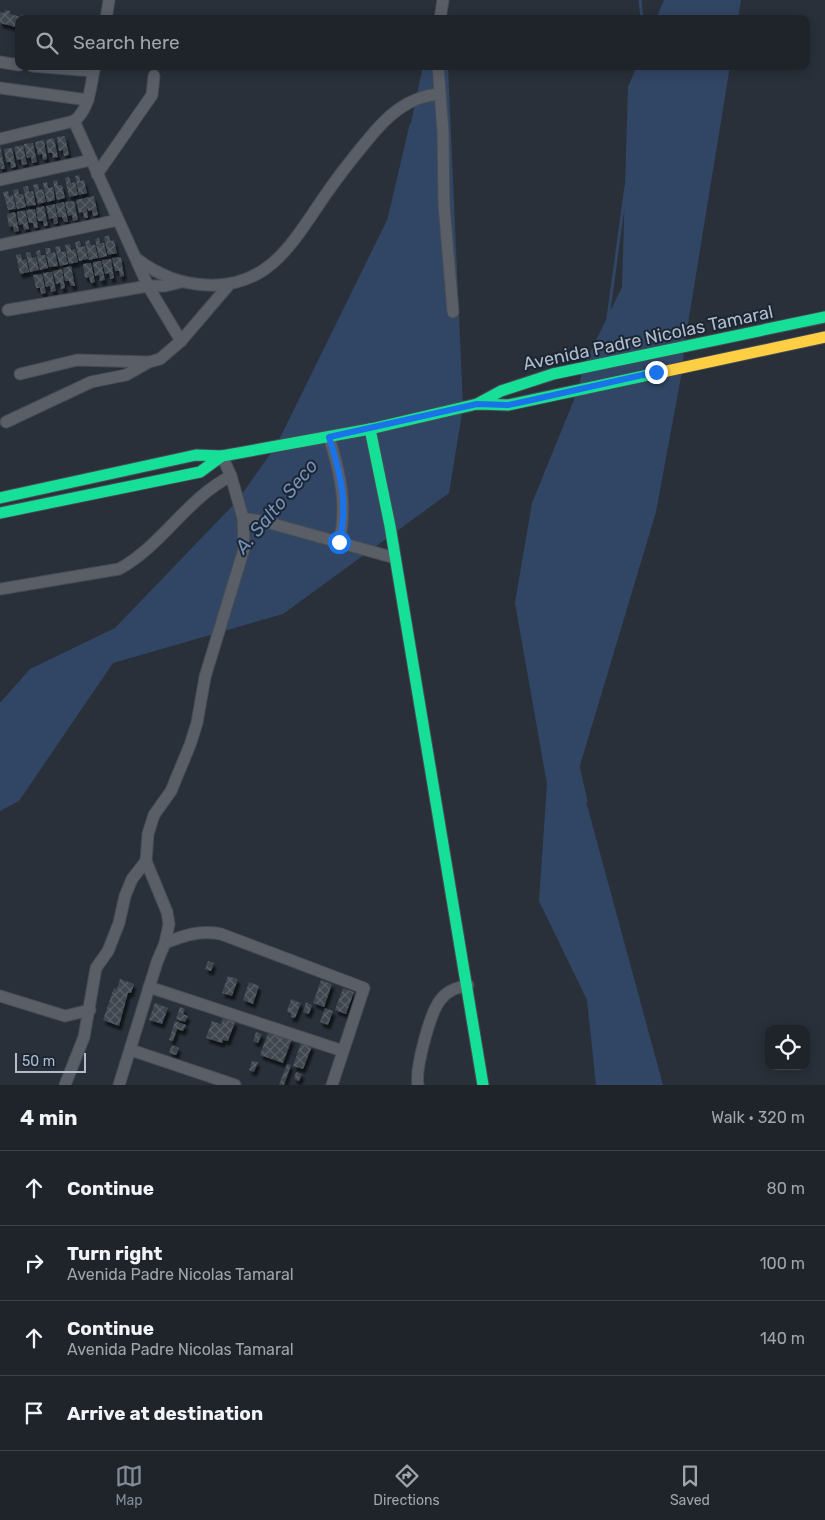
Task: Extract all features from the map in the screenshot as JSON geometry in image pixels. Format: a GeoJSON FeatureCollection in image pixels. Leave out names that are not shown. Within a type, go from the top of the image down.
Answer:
{"type":"FeatureCollection","features":[{"type":"Feature","properties":{"kind":"street"},"geometry":{"type":"LineString","coordinates":[[107,15],[109,0]]}},
{"type":"Feature","properties":{"kind":"street"},"geometry":{"type":"LineString","coordinates":[[441,15],[443,0]]}},
{"type":"Feature","properties":{"kind":"street"},"geometry":{"type":"LineString","coordinates":[[0,62],[15,64]]}},
{"type":"Feature","properties":{"kind":"street"},"geometry":{"type":"LineString","coordinates":[[0,139],[74,121],[82,115],[88,100],[94,70]]}},
{"type":"Feature","properties":{"kind":"street"},"geometry":{"type":"LineString","coordinates":[[438,70],[443,132],[444,205],[453,312]]}},
{"type":"Feature","properties":{"kind":"street"},"geometry":{"type":"LineString","coordinates":[[97,174],[152,95],[154,76]]}},
{"type":"Feature","properties":{"kind":"street"},"geometry":{"type":"LineString","coordinates":[[0,88],[88,100]]}},
{"type":"Feature","properties":{"kind":"street"},"geometry":{"type":"LineString","coordinates":[[6,422],[91,382],[126,374],[160,358],[181,341],[228,286],[257,274],[282,257],[338,177],[390,115],[411,101],[440,94]]}},
{"type":"Feature","properties":{"kind":"street"},"geometry":{"type":"LineString","coordinates":[[74,121],[148,286],[181,341]]}},
{"type":"Feature","properties":{"kind":"street"},"geometry":{"type":"LineString","coordinates":[[0,180],[91,160]]}},
{"type":"Feature","properties":{"kind":"street"},"geometry":{"type":"LineString","coordinates":[[0,245],[118,220]]}},
{"type":"Feature","properties":{"kind":"street"},"geometry":{"type":"LineString","coordinates":[[137,259],[153,271],[182,282],[228,286]]}},
{"type":"Feature","properties":{"kind":"street"},"geometry":{"type":"LineString","coordinates":[[8,310],[182,282]]}},
{"type":"Feature","properties":{"kind":"street","name":"Avenida Padre Nicolas Tamaral"},"geometry":{"type":"LineString","coordinates":[[477,404],[525,382],[825,317]]}},
{"type":"Feature","properties":{"kind":"street","name":"Avenida Padre Nicolas Tamaral"},"geometry":{"type":"LineString","coordinates":[[477,404],[508,405],[825,337]]}},
{"type":"Feature","properties":{"kind":"street"},"geometry":{"type":"LineString","coordinates":[[652,354],[656,372]]}},
{"type":"Feature","properties":{"kind":"street"},"geometry":{"type":"LineString","coordinates":[[20,374],[77,360],[149,362]]}},
{"type":"Feature","properties":{"kind":"street"},"geometry":{"type":"LineString","coordinates":[[0,498],[196,456],[222,456],[370,429],[477,404]]}},
{"type":"Feature","properties":{"kind":"street"},"geometry":{"type":"LineString","coordinates":[[370,429],[395,558],[442,843],[468,985],[483,1085]]}},
{"type":"Feature","properties":{"kind":"street"},"geometry":{"type":"LineString","coordinates":[[329,437],[341,480],[344,508],[344,522],[339,542]]}},
{"type":"Feature","properties":{"kind":"street"},"geometry":{"type":"LineString","coordinates":[[119,1085],[149,987],[165,943],[169,924],[167,912],[146,861],[148,834],[154,815],[171,790],[197,722],[205,677],[244,549],[244,518],[231,476],[222,456]]}},
{"type":"Feature","properties":{"kind":"street"},"geometry":{"type":"LineString","coordinates":[[0,513],[200,472],[222,456]]}},
{"type":"Feature","properties":{"kind":"street"},"geometry":{"type":"LineString","coordinates":[[0,589],[119,568],[136,560],[214,484],[231,476]]}},
{"type":"Feature","properties":{"kind":"street"},"geometry":{"type":"LineString","coordinates":[[74,482],[77,498]]}},
{"type":"Feature","properties":{"kind":"street"},"geometry":{"type":"LineString","coordinates":[[244,518],[395,558]]}},
{"type":"Feature","properties":{"kind":"street"},"geometry":{"type":"LineString","coordinates":[[66,1085],[84,1037],[96,968],[108,951],[132,879],[146,861]]}},
{"type":"Feature","properties":{"kind":"street"},"geometry":{"type":"LineString","coordinates":[[165,943],[188,934],[206,932],[221,934],[364,988],[332,1085]]}},
{"type":"Feature","properties":{"kind":"street"},"geometry":{"type":"LineString","coordinates":[[418,1085],[418,1063],[436,1005],[452,990],[468,985]]}},
{"type":"Feature","properties":{"kind":"street"},"geometry":{"type":"LineString","coordinates":[[149,987],[343,1051]]}},
{"type":"Feature","properties":{"kind":"street"},"geometry":{"type":"LineString","coordinates":[[0,996],[65,1016],[90,1010]]}},
{"type":"Feature","properties":{"kind":"street"},"geometry":{"type":"LineString","coordinates":[[131,1050],[234,1085]]}},
{"type":"Feature","properties":{"kind":"water"},"geometry":{"type":"Polygon","coordinates":[[[664,0],[741,0],[739,15],[658,15],[664,0]]]}},
{"type":"Feature","properties":{"kind":"water"},"geometry":{"type":"Polygon","coordinates":[[[422,70],[448,70],[463,407],[449,493],[283,614],[113,663],[19,801],[0,811],[0,703],[30,669],[115,628],[237,501],[276,446],[393,208],[422,70]]]}},
{"type":"Feature","properties":{"kind":"water"},"geometry":{"type":"Polygon","coordinates":[[[635,70],[729,70],[684,348],[683,366],[656,512],[578,772],[663,1085],[596,1085],[587,1000],[539,901],[547,784],[515,603],[532,503],[578,390],[583,367],[622,287],[628,87],[635,70]]]}},
{"type":"Feature","properties":{"kind":"building"},"geometry":{"type":"Polygon","coordinates":[[[5,10],[10,11],[10,14],[15,15],[15,27],[0,23],[0,12],[4,13],[5,10]]]}},
{"type":"Feature","properties":{"kind":"building"},"geometry":{"type":"Polygon","coordinates":[[[65,136],[69,155],[64,156],[63,150],[59,151],[57,137],[65,136]]]}},
{"type":"Feature","properties":{"kind":"building"},"geometry":{"type":"Polygon","coordinates":[[[54,138],[58,157],[53,158],[52,153],[48,153],[46,140],[54,138]]]}},
{"type":"Feature","properties":{"kind":"building"},"geometry":{"type":"Polygon","coordinates":[[[44,140],[47,159],[43,160],[42,154],[38,155],[35,142],[44,140]]]}},
{"type":"Feature","properties":{"kind":"building"},"geometry":{"type":"Polygon","coordinates":[[[33,143],[37,162],[32,163],[31,157],[27,158],[24,144],[33,143]]]}},
{"type":"Feature","properties":{"kind":"building"},"geometry":{"type":"Polygon","coordinates":[[[23,145],[27,164],[22,165],[21,159],[17,160],[14,147],[23,145]]]}},
{"type":"Feature","properties":{"kind":"building"},"geometry":{"type":"Polygon","coordinates":[[[0,146],[5,169],[1,169],[0,166],[0,146]]]}},
{"type":"Feature","properties":{"kind":"building"},"geometry":{"type":"Polygon","coordinates":[[[12,148],[16,167],[11,168],[10,162],[6,162],[4,149],[12,148]]]}},
{"type":"Feature","properties":{"kind":"building"},"geometry":{"type":"Polygon","coordinates":[[[79,175],[80,181],[84,180],[87,193],[79,195],[75,176],[79,175]]]}},
{"type":"Feature","properties":{"kind":"building"},"geometry":{"type":"Polygon","coordinates":[[[69,177],[71,183],[75,182],[78,195],[69,197],[65,178],[69,177]]]}},
{"type":"Feature","properties":{"kind":"building"},"geometry":{"type":"Polygon","coordinates":[[[57,180],[58,185],[62,185],[65,198],[57,200],[53,181],[57,180]]]}},
{"type":"Feature","properties":{"kind":"building"},"geometry":{"type":"Polygon","coordinates":[[[47,182],[48,188],[53,187],[55,200],[47,202],[43,183],[47,182]]]}},
{"type":"Feature","properties":{"kind":"building"},"geometry":{"type":"Polygon","coordinates":[[[38,184],[39,190],[43,189],[46,202],[38,204],[33,185],[38,184]]]}},
{"type":"Feature","properties":{"kind":"building"},"geometry":{"type":"Polygon","coordinates":[[[28,186],[29,192],[33,191],[36,205],[27,206],[23,187],[28,186]]]}},
{"type":"Feature","properties":{"kind":"building"},"geometry":{"type":"Polygon","coordinates":[[[18,189],[19,194],[23,194],[26,207],[17,209],[13,190],[18,189]]]}},
{"type":"Feature","properties":{"kind":"building"},"geometry":{"type":"Polygon","coordinates":[[[8,191],[9,196],[13,195],[16,209],[8,210],[3,192],[8,191]]]}},
{"type":"Feature","properties":{"kind":"building"},"geometry":{"type":"Polygon","coordinates":[[[94,196],[98,215],[93,216],[92,210],[88,211],[86,203],[88,218],[84,218],[83,212],[79,213],[76,200],[94,196]]]}},
{"type":"Feature","properties":{"kind":"building"},"geometry":{"type":"Polygon","coordinates":[[[74,201],[78,220],[73,221],[72,215],[68,216],[65,202],[74,201]]]}},
{"type":"Feature","properties":{"kind":"building"},"geometry":{"type":"Polygon","coordinates":[[[64,202],[68,222],[64,222],[62,217],[58,217],[56,204],[64,202]]]}},
{"type":"Feature","properties":{"kind":"building"},"geometry":{"type":"Polygon","coordinates":[[[55,204],[58,223],[54,224],[53,218],[49,219],[46,206],[55,204]]]}},
{"type":"Feature","properties":{"kind":"building"},"geometry":{"type":"Polygon","coordinates":[[[44,206],[48,226],[44,226],[43,221],[38,221],[36,208],[44,206]]]}},
{"type":"Feature","properties":{"kind":"building"},"geometry":{"type":"Polygon","coordinates":[[[35,209],[38,228],[34,228],[33,223],[29,223],[26,210],[35,209]]]}},
{"type":"Feature","properties":{"kind":"building"},"geometry":{"type":"Polygon","coordinates":[[[25,210],[29,229],[24,230],[23,224],[19,225],[17,212],[25,210]]]}},
{"type":"Feature","properties":{"kind":"building"},"geometry":{"type":"Polygon","coordinates":[[[15,212],[19,231],[14,232],[13,226],[9,227],[7,214],[15,212]]]}},
{"type":"Feature","properties":{"kind":"building"},"geometry":{"type":"Polygon","coordinates":[[[109,235],[110,241],[114,240],[117,253],[108,255],[104,237],[109,235]]]}},
{"type":"Feature","properties":{"kind":"building"},"geometry":{"type":"Polygon","coordinates":[[[99,238],[100,243],[104,243],[107,256],[99,258],[95,239],[99,238]]]}},
{"type":"Feature","properties":{"kind":"building"},"geometry":{"type":"Polygon","coordinates":[[[89,240],[91,245],[95,245],[98,258],[89,260],[85,241],[89,240]]]}},
{"type":"Feature","properties":{"kind":"building"},"geometry":{"type":"Polygon","coordinates":[[[80,241],[81,247],[85,246],[88,259],[79,261],[75,242],[80,241]]]}},
{"type":"Feature","properties":{"kind":"building"},"geometry":{"type":"Polygon","coordinates":[[[70,244],[71,250],[75,249],[78,262],[69,264],[65,245],[70,244]]]}},
{"type":"Feature","properties":{"kind":"building"},"geometry":{"type":"Polygon","coordinates":[[[60,246],[61,252],[65,251],[68,264],[60,266],[55,247],[60,246]]]}},
{"type":"Feature","properties":{"kind":"building"},"geometry":{"type":"Polygon","coordinates":[[[45,248],[50,248],[51,253],[55,252],[58,266],[49,267],[45,248]]]}},
{"type":"Feature","properties":{"kind":"building"},"geometry":{"type":"Polygon","coordinates":[[[40,250],[41,255],[45,255],[48,268],[40,270],[36,251],[40,250]]]}},
{"type":"Feature","properties":{"kind":"building"},"geometry":{"type":"Polygon","coordinates":[[[30,252],[32,258],[36,257],[39,270],[30,272],[26,253],[30,252]]]}},
{"type":"Feature","properties":{"kind":"building"},"geometry":{"type":"Polygon","coordinates":[[[21,254],[22,260],[26,259],[29,272],[20,274],[16,255],[21,254]]]}},
{"type":"Feature","properties":{"kind":"building"},"geometry":{"type":"Polygon","coordinates":[[[121,257],[124,276],[120,277],[119,271],[115,271],[112,258],[121,257]]]}},
{"type":"Feature","properties":{"kind":"building"},"geometry":{"type":"Polygon","coordinates":[[[111,259],[114,278],[110,279],[109,273],[105,274],[102,260],[111,259]]]}},
{"type":"Feature","properties":{"kind":"building"},"geometry":{"type":"Polygon","coordinates":[[[101,261],[105,280],[100,281],[99,275],[95,276],[93,262],[101,261]]]}},
{"type":"Feature","properties":{"kind":"building"},"geometry":{"type":"Polygon","coordinates":[[[91,263],[95,282],[91,283],[89,277],[85,278],[83,264],[91,263]]]}},
{"type":"Feature","properties":{"kind":"building"},"geometry":{"type":"Polygon","coordinates":[[[71,266],[75,286],[71,286],[69,281],[65,281],[63,268],[71,266]]]}},
{"type":"Feature","properties":{"kind":"building"},"geometry":{"type":"Polygon","coordinates":[[[62,269],[65,288],[61,289],[60,283],[56,284],[53,271],[62,269]]]}},
{"type":"Feature","properties":{"kind":"building"},"geometry":{"type":"Polygon","coordinates":[[[52,272],[56,291],[51,292],[50,286],[46,287],[43,273],[52,272]]]}},
{"type":"Feature","properties":{"kind":"building"},"geometry":{"type":"Polygon","coordinates":[[[42,274],[46,293],[41,294],[40,288],[36,288],[33,275],[42,274]]]}},
{"type":"Feature","properties":{"kind":"building"},"geometry":{"type":"Polygon","coordinates":[[[208,961],[214,963],[211,971],[205,969],[208,961]]]}},
{"type":"Feature","properties":{"kind":"building"},"geometry":{"type":"Polygon","coordinates":[[[228,976],[238,979],[232,996],[222,993],[228,976]]]}},
{"type":"Feature","properties":{"kind":"building"},"geometry":{"type":"Polygon","coordinates":[[[120,979],[134,984],[131,993],[128,993],[119,1026],[103,1020],[114,988],[117,989],[120,979]]]}},
{"type":"Feature","properties":{"kind":"building"},"geometry":{"type":"Polygon","coordinates":[[[321,980],[332,984],[324,1007],[313,1003],[321,980]]]}},
{"type":"Feature","properties":{"kind":"building"},"geometry":{"type":"Polygon","coordinates":[[[249,982],[259,986],[253,1004],[243,1000],[249,982]]]}},
{"type":"Feature","properties":{"kind":"building"},"geometry":{"type":"Polygon","coordinates":[[[343,988],[354,992],[346,1014],[335,1010],[343,988]]]}},
{"type":"Feature","properties":{"kind":"building"},"geometry":{"type":"Polygon","coordinates":[[[291,999],[301,1003],[295,1018],[290,1017],[291,1014],[287,1011],[291,999]]]}},
{"type":"Feature","properties":{"kind":"building"},"geometry":{"type":"Polygon","coordinates":[[[306,1002],[312,1005],[309,1014],[303,1012],[306,1002]]]}},
{"type":"Feature","properties":{"kind":"building"},"geometry":{"type":"Polygon","coordinates":[[[155,1003],[168,1008],[162,1024],[149,1020],[155,1003]]]}},
{"type":"Feature","properties":{"kind":"building"},"geometry":{"type":"Polygon","coordinates":[[[180,1007],[185,1009],[183,1014],[188,1016],[185,1022],[176,1019],[180,1007]]]}},
{"type":"Feature","properties":{"kind":"building"},"geometry":{"type":"Polygon","coordinates":[[[325,1008],[333,1011],[328,1025],[320,1022],[325,1008]]]}},
{"type":"Feature","properties":{"kind":"building"},"geometry":{"type":"Polygon","coordinates":[[[223,1018],[235,1022],[228,1041],[223,1040],[222,1043],[206,1038],[212,1021],[221,1024],[223,1018]]]}},
{"type":"Feature","properties":{"kind":"building"},"geometry":{"type":"Polygon","coordinates":[[[175,1021],[186,1025],[183,1031],[177,1029],[173,1041],[169,1040],[175,1021]]]}},
{"type":"Feature","properties":{"kind":"building"},"geometry":{"type":"Polygon","coordinates":[[[256,1032],[262,1034],[258,1043],[253,1041],[256,1032]]]}},
{"type":"Feature","properties":{"kind":"building"},"geometry":{"type":"Polygon","coordinates":[[[268,1033],[292,1039],[283,1063],[260,1055],[268,1033]]]}},
{"type":"Feature","properties":{"kind":"building"},"geometry":{"type":"Polygon","coordinates":[[[301,1043],[312,1046],[303,1069],[293,1066],[301,1043]]]}},
{"type":"Feature","properties":{"kind":"building"},"geometry":{"type":"Polygon","coordinates":[[[172,1045],[179,1048],[176,1055],[169,1053],[172,1045]]]}},
{"type":"Feature","properties":{"kind":"building"},"geometry":{"type":"Polygon","coordinates":[[[252,1061],[258,1062],[254,1072],[249,1070],[252,1061]]]}},
{"type":"Feature","properties":{"kind":"building"},"geometry":{"type":"Polygon","coordinates":[[[287,1064],[291,1065],[284,1085],[279,1085],[287,1064]]]}},
{"type":"Feature","properties":{"kind":"building"},"geometry":{"type":"Polygon","coordinates":[[[296,1072],[302,1074],[299,1081],[294,1079],[296,1072]]]}},
{"type":"Feature","properties":{"kind":"waterway"},"geometry":{"type":"LineString","coordinates":[[640,0],[642,15]]}},
{"type":"Feature","properties":{"kind":"waterway","name":"A. Salto Seco"},"geometry":{"type":"LineString","coordinates":[[389,219],[411,125]]}},
{"type":"Feature","properties":{"kind":"waterway"},"geometry":{"type":"LineString","coordinates":[[608,318],[626,186]]}},
{"type":"Feature","properties":{"kind":"waterway"},"geometry":{"type":"LineString","coordinates":[[578,766],[586,801]]}},
{"type":"Feature","properties":{"kind":"traffic: fast"},"geometry":{"type":"LineString","coordinates":[[477,404],[501,391],[553,374],[825,317]]}},
{"type":"Feature","properties":{"kind":"traffic: fast"},"geometry":{"type":"LineString","coordinates":[[0,498],[196,455],[222,456],[370,429],[477,404],[508,405],[667,371]]}},
{"type":"Feature","properties":{"kind":"traffic: fast"},"geometry":{"type":"LineString","coordinates":[[370,429],[390,526],[483,1085]]}},
{"type":"Feature","properties":{"kind":"traffic: fast"},"geometry":{"type":"LineString","coordinates":[[0,513],[200,472],[222,456]]}},
{"type":"Feature","properties":{"kind":"traffic: slow"},"geometry":{"type":"LineString","coordinates":[[667,371],[825,337]]}},
{"type":"Feature","properties":{"kind":"route"},"geometry":{"type":"LineString","coordinates":[[339,542],[344,522],[344,508],[342,488],[329,437],[406,422],[477,404],[508,405],[656,372]]}}]}
